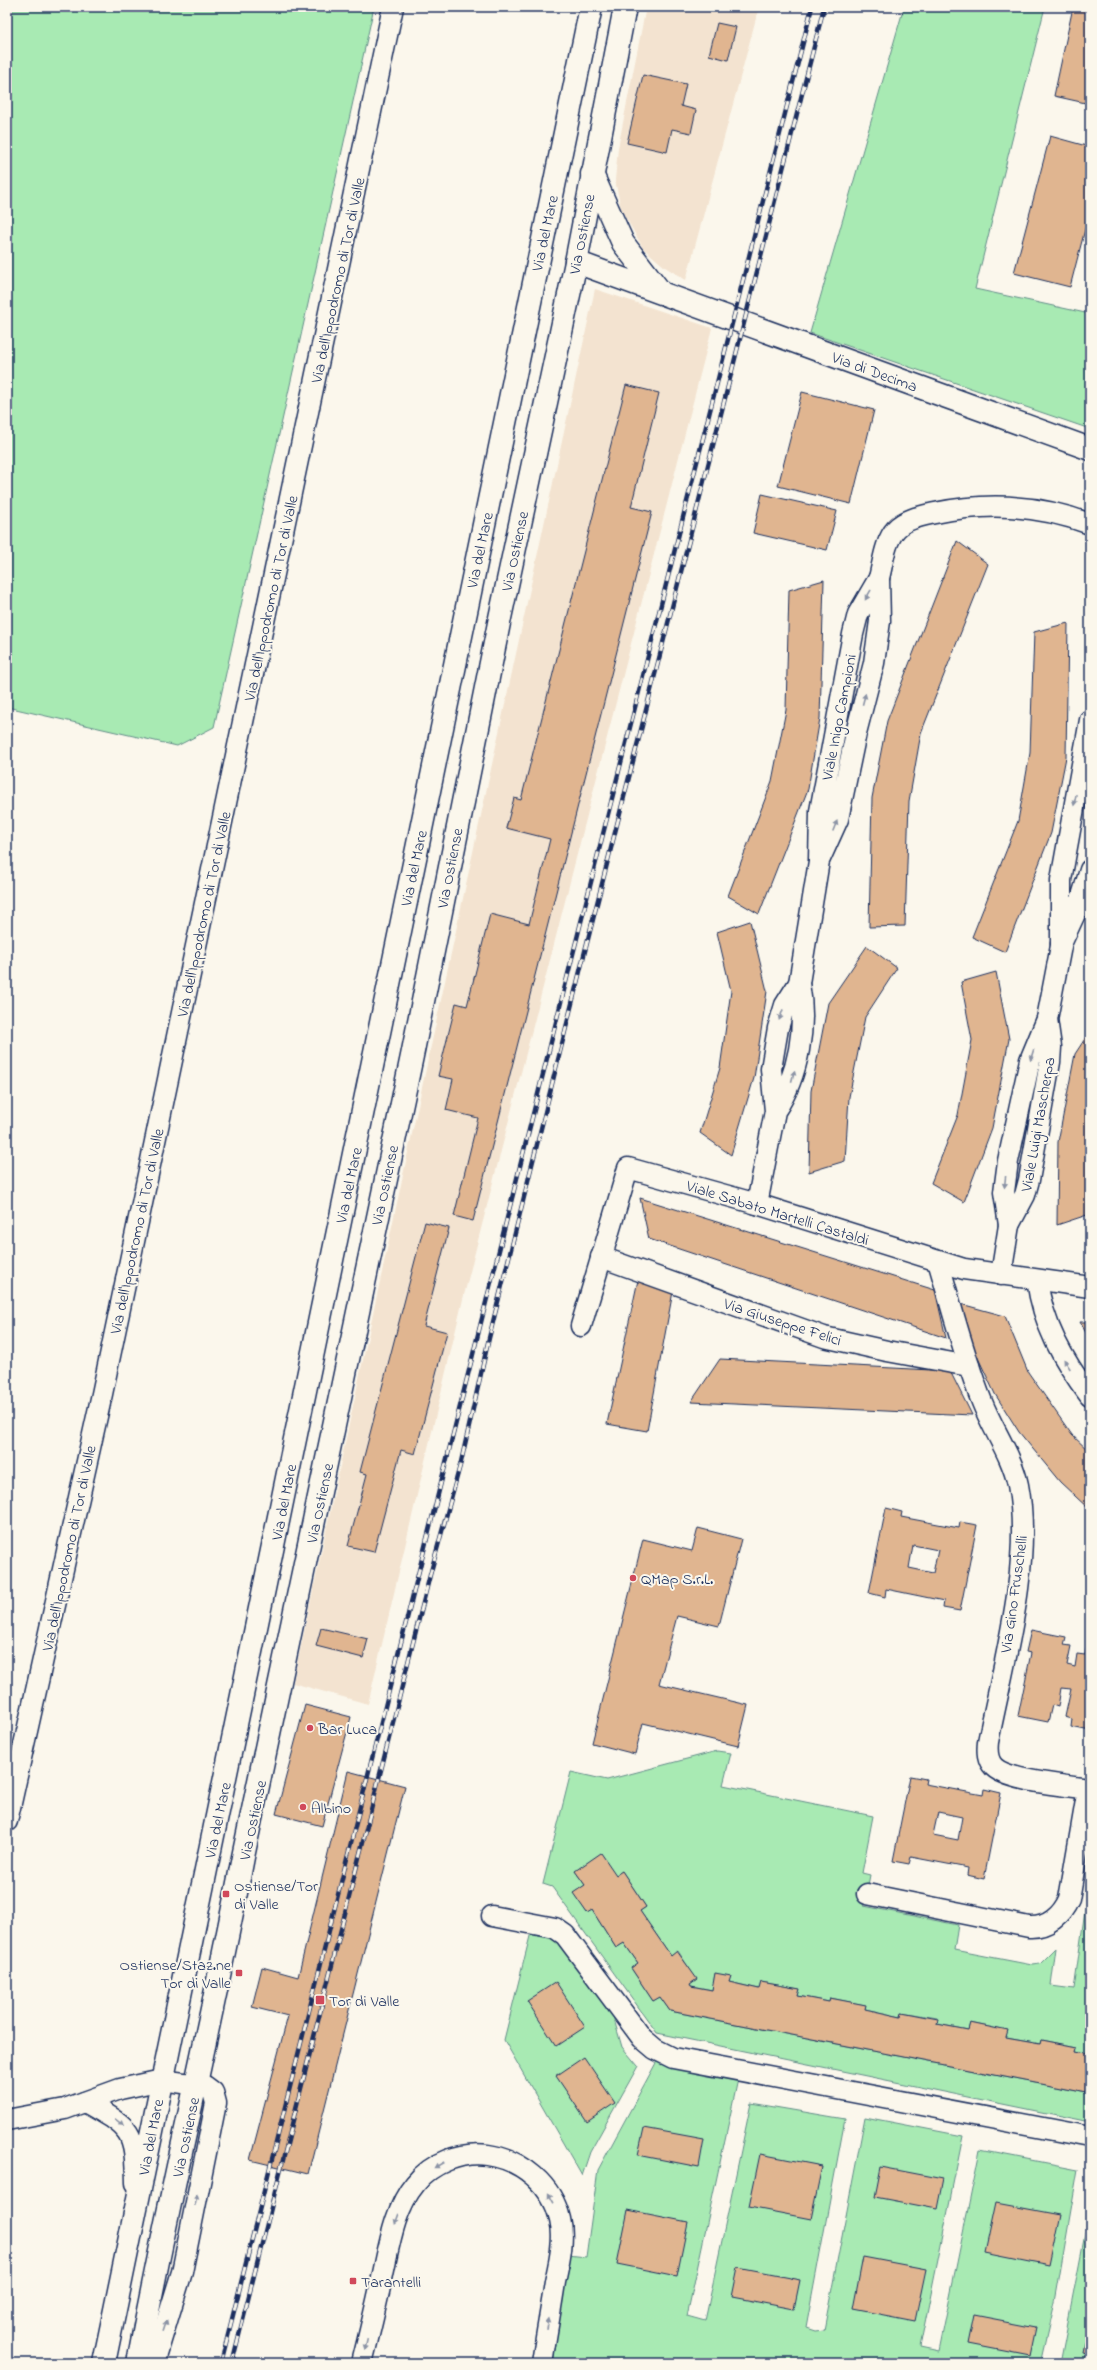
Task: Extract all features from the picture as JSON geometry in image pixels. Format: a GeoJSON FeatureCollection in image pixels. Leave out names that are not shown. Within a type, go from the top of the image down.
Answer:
{"type":"FeatureCollection","features":[{"type":"Feature","properties":{"kind":"main road","name":"Via del Mare"},"geometry":{"type":"LineString","coordinates":[[104,2363],[592,7]]}},
{"type":"Feature","properties":{"kind":"main road","name":"Via Ostiense"},"geometry":{"type":"LineString","coordinates":[[138,2363],[152,2288],[412,1056],[477,725],[576,262],[624,7]]}},
{"type":"Feature","properties":{"kind":"main road","name":"Via di Decima"},"geometry":{"type":"LineString","coordinates":[[592,174],[623,243],[634,261],[661,292]]}},
{"type":"Feature","properties":{"kind":"main road","name":"Via di Decima"},"geometry":{"type":"LineString","coordinates":[[576,262],[1090,449]]}},
{"type":"Feature","properties":{"kind":"street","name":"Via dell'Ippodromo di Tor di Valle"},"geometry":{"type":"LineString","coordinates":[[7,1821],[102,1394],[394,7]]}},
{"type":"Feature","properties":{"kind":"street","name":"Viale Inigo Campioni"},"geometry":{"type":"LineString","coordinates":[[757,1204],[775,1111],[788,1089],[795,1068],[802,1026],[799,984],[819,861],[838,819],[856,733],[874,663],[880,621],[878,578],[895,530],[904,523],[931,514],[972,507],[1009,507],[1044,510],[1090,524]]}},
{"type":"Feature","properties":{"kind":"street","name":"Viale Luigi Mascherpa"},"geometry":{"type":"LineString","coordinates":[[1001,1275],[1009,1225],[1025,1195],[1031,1171],[1051,1057],[1047,1019],[1060,946],[1059,900],[1062,871],[1090,720]]}},
{"type":"Feature","properties":{"kind":"street","name":"Viale Luigi Mascherpa"},"geometry":{"type":"LineString","coordinates":[[1060,946],[1080,903],[1090,870]]}},
{"type":"Feature","properties":{"kind":"street","name":"Viale Sabato Martelli Castaldi"},"geometry":{"type":"LineString","coordinates":[[581,1326],[628,1168],[757,1204],[964,1268],[1001,1275],[1090,1287]]}},
{"type":"Feature","properties":{"kind":"street","name":"Via Giuseppe Felici"},"geometry":{"type":"LineString","coordinates":[[602,1257],[824,1337],[887,1351],[969,1366]]}},
{"type":"Feature","properties":{"kind":"street","name":"Via Gino Fruschelli"},"geometry":{"type":"LineString","coordinates":[[938,1261],[969,1366],[982,1404],[1014,1472],[1022,1511],[1019,1576],[987,1753],[993,1766],[1009,1776],[1089,1789]]}},
{"type":"Feature","properties":{"kind":"street"},"geometry":{"type":"LineString","coordinates":[[1037,1280],[1042,1309],[1050,1332],[1064,1359],[1090,1396]]}},
{"type":"Feature","properties":{"kind":"street"},"geometry":{"type":"LineString","coordinates":[[867,1894],[1029,1926],[1047,1924],[1062,1912],[1069,1899],[1089,1789]]}},
{"type":"Feature","properties":{"kind":"street"},"geometry":{"type":"LineString","coordinates":[[492,1916],[555,1928],[565,1935],[642,2038],[655,2049],[673,2058],[1090,2137]]}},
{"type":"Feature","properties":{"kind":"street"},"geometry":{"type":"LineString","coordinates":[[7,2120],[41,2115],[85,2102],[120,2089],[162,2080],[196,2084],[209,2088],[215,2097],[216,2103],[181,2277],[154,2363]]}},
{"type":"Feature","properties":{"kind":"street"},"geometry":{"type":"LineString","coordinates":[[85,2102],[118,2121],[129,2133],[136,2153],[136,2207]]}},
{"type":"Feature","properties":{"kind":"street"},"geometry":{"type":"LineString","coordinates":[[362,2363],[392,2235],[406,2199],[414,2184],[436,2166],[458,2157],[478,2154],[501,2158],[529,2172],[547,2191],[560,2220],[560,2247],[542,2363]]}},
{"type":"Feature","properties":{"kind":"shaded area"},"geometry":{"type":"Polygon","coordinates":[[[646,7],[759,7],[686,280],[665,267],[643,248],[621,209],[615,180],[618,148],[646,7]]]}},
{"type":"Feature","properties":{"kind":"shaded area"},"geometry":{"type":"Polygon","coordinates":[[[595,289],[712,328],[463,1299],[368,1704],[293,1683],[595,289]]]}},
{"type":"Feature","properties":{"kind":"green space"},"geometry":{"type":"Polygon","coordinates":[[[7,7],[374,7],[214,727],[177,746],[7,707],[7,7]]]}},
{"type":"Feature","properties":{"kind":"green space"},"geometry":{"type":"Polygon","coordinates":[[[904,7],[1045,7],[975,289],[1090,314],[1090,429],[810,333],[904,7]]]}},
{"type":"Feature","properties":{"kind":"green space"},"geometry":{"type":"Polygon","coordinates":[[[717,1751],[731,1753],[723,1785],[873,1816],[862,1873],[870,1875],[864,1906],[958,1925],[954,1950],[1032,1965],[1040,1964],[1056,1948],[1051,1986],[1074,1989],[1090,1874],[1090,2054],[1075,2051],[1076,2047],[1041,2040],[1040,2044],[1006,2038],[1007,2031],[970,2023],[968,2030],[937,2024],[937,2018],[902,2012],[901,2017],[865,2009],[865,2005],[830,1998],[829,2002],[798,1996],[799,1989],[761,1982],[759,1989],[729,1982],[730,1976],[715,1974],[712,1990],[691,1986],[690,1984],[696,1979],[678,1951],[671,1956],[640,1911],[646,1907],[622,1871],[616,1875],[575,1871],[585,1885],[574,1893],[587,1913],[592,1910],[616,1948],[624,1943],[638,1963],[631,1968],[653,2001],[660,1997],[670,2011],[1086,2093],[1090,2074],[1090,2122],[657,2033],[552,1887],[543,1884],[571,1772],[607,1780],[717,1751]]]}},
{"type":"Feature","properties":{"kind":"green space"},"geometry":{"type":"Polygon","coordinates":[[[531,1932],[551,1935],[562,1944],[613,2016],[622,2047],[638,2066],[590,2152],[582,2176],[504,2040],[531,1932]]]}},
{"type":"Feature","properties":{"kind":"green space"},"geometry":{"type":"Polygon","coordinates":[[[657,2061],[738,2079],[687,2316],[705,2321],[751,2103],[845,2119],[806,2328],[815,2331],[824,2330],[865,2117],[963,2136],[920,2347],[939,2351],[980,2150],[1078,2169],[1055,2302],[1041,2363],[553,2363],[568,2255],[586,2257],[598,2170],[657,2061]]]}},
{"type":"Feature","properties":{"kind":"green space"},"geometry":{"type":"Polygon","coordinates":[[[1090,2208],[1090,2363],[1060,2363],[1090,2208]]]}},
{"type":"Feature","properties":{"kind":"building"},"geometry":{"type":"Polygon","coordinates":[[[1073,7],[1090,7],[1090,104],[1054,96],[1073,7]]]}},
{"type":"Feature","properties":{"kind":"building"},"geometry":{"type":"Polygon","coordinates":[[[717,23],[736,27],[728,60],[709,55],[717,23]]]}},
{"type":"Feature","properties":{"kind":"building"},"geometry":{"type":"Polygon","coordinates":[[[643,75],[686,84],[681,106],[696,110],[691,133],[672,129],[667,152],[627,143],[643,75]]]}},
{"type":"Feature","properties":{"kind":"building"},"geometry":{"type":"Polygon","coordinates":[[[1050,136],[1090,147],[1090,210],[1070,287],[1014,273],[1050,136]]]}},
{"type":"Feature","properties":{"kind":"building"},"geometry":{"type":"Polygon","coordinates":[[[626,385],[659,393],[631,507],[652,512],[473,1221],[454,1216],[478,1118],[446,1110],[453,1079],[438,1076],[456,1003],[467,1006],[490,914],[529,924],[550,839],[506,828],[514,798],[521,800],[626,385]]]}},
{"type":"Feature","properties":{"kind":"building"},"geometry":{"type":"Polygon","coordinates":[[[802,392],[874,410],[851,504],[778,486],[802,392]]]}},
{"type":"Feature","properties":{"kind":"building"},"geometry":{"type":"Polygon","coordinates":[[[762,494],[837,511],[827,550],[753,533],[762,494]]]}},
{"type":"Feature","properties":{"kind":"building"},"geometry":{"type":"Polygon","coordinates":[[[957,541],[988,564],[921,733],[909,801],[905,926],[869,927],[872,798],[887,721],[957,541]]]}},
{"type":"Feature","properties":{"kind":"building"},"geometry":{"type":"Polygon","coordinates":[[[824,580],[820,718],[808,789],[759,914],[728,896],[772,781],[786,710],[789,590],[824,580]]]}},
{"type":"Feature","properties":{"kind":"building"},"geometry":{"type":"Polygon","coordinates":[[[1068,623],[1066,757],[1051,833],[1005,952],[972,937],[1018,821],[1030,753],[1034,632],[1068,623]]]}},
{"type":"Feature","properties":{"kind":"building"},"geometry":{"type":"Polygon","coordinates":[[[750,921],[767,991],[754,1078],[731,1155],[700,1133],[720,1068],[731,991],[717,932],[750,921]]]}},
{"type":"Feature","properties":{"kind":"building"},"geometry":{"type":"Polygon","coordinates":[[[867,946],[897,968],[865,1017],[849,1097],[845,1161],[809,1172],[811,1091],[828,1003],[867,946]]]}},
{"type":"Feature","properties":{"kind":"building"},"geometry":{"type":"Polygon","coordinates":[[[996,972],[1009,1039],[992,1128],[964,1202],[931,1183],[958,1115],[972,1040],[961,982],[996,972]]]}},
{"type":"Feature","properties":{"kind":"building"},"geometry":{"type":"Polygon","coordinates":[[[1090,1031],[1090,1214],[1057,1225],[1058,1142],[1075,1054],[1090,1031]]]}},
{"type":"Feature","properties":{"kind":"building"},"geometry":{"type":"Polygon","coordinates":[[[640,1198],[935,1290],[946,1338],[649,1239],[640,1198]]]}},
{"type":"Feature","properties":{"kind":"building"},"geometry":{"type":"Polygon","coordinates":[[[425,1222],[449,1228],[424,1326],[447,1332],[415,1454],[401,1450],[374,1552],[348,1546],[367,1474],[360,1472],[425,1222]]]}},
{"type":"Feature","properties":{"kind":"building"},"geometry":{"type":"Polygon","coordinates":[[[638,1280],[674,1286],[647,1431],[607,1424],[638,1280]]]}},
{"type":"Feature","properties":{"kind":"building"},"geometry":{"type":"Polygon","coordinates":[[[961,1304],[1005,1316],[1028,1372],[1072,1435],[1090,1452],[1090,1510],[1060,1482],[1019,1432],[995,1394],[972,1345],[961,1304]]]}},
{"type":"Feature","properties":{"kind":"building"},"geometry":{"type":"Polygon","coordinates":[[[1080,1322],[1090,1322],[1090,1340],[1080,1322]]]}},
{"type":"Feature","properties":{"kind":"building"},"geometry":{"type":"Polygon","coordinates":[[[720,1359],[950,1371],[972,1415],[691,1402],[720,1359]]]}},
{"type":"Feature","properties":{"kind":"building"},"geometry":{"type":"Polygon","coordinates":[[[886,1508],[902,1512],[901,1517],[959,1528],[960,1522],[977,1525],[960,1611],[943,1608],[944,1601],[886,1589],[885,1597],[869,1593],[886,1508]],[[913,1545],[909,1568],[933,1573],[938,1550],[913,1545]]]}},
{"type":"Feature","properties":{"kind":"building"},"geometry":{"type":"Polygon","coordinates":[[[698,1528],[741,1539],[719,1626],[677,1616],[659,1684],[748,1705],[738,1746],[643,1723],[635,1754],[592,1743],[643,1539],[692,1551],[698,1528]]]}},
{"type":"Feature","properties":{"kind":"building"},"geometry":{"type":"Polygon","coordinates":[[[321,1628],[368,1639],[363,1658],[316,1646],[321,1628]]]}},
{"type":"Feature","properties":{"kind":"building"},"geometry":{"type":"Polygon","coordinates":[[[1031,1630],[1066,1637],[1064,1645],[1071,1646],[1067,1665],[1075,1667],[1077,1654],[1085,1655],[1088,1640],[1090,1641],[1090,1731],[1071,1727],[1072,1719],[1065,1717],[1071,1689],[1061,1688],[1058,1707],[1052,1705],[1048,1722],[1018,1716],[1031,1653],[1026,1652],[1031,1630]]]}},
{"type":"Feature","properties":{"kind":"building"},"geometry":{"type":"Polygon","coordinates":[[[305,1705],[351,1717],[322,1826],[276,1814],[305,1705]]]}},
{"type":"Feature","properties":{"kind":"building"},"geometry":{"type":"Polygon","coordinates":[[[348,1771],[405,1786],[308,2174],[250,2160],[288,2016],[252,2007],[262,1967],[298,1977],[348,1771]]]}},
{"type":"Feature","properties":{"kind":"building"},"geometry":{"type":"Polygon","coordinates":[[[910,1776],[926,1779],[925,1784],[983,1795],[984,1789],[1001,1793],[984,1879],[967,1875],[968,1868],[911,1857],[909,1864],[893,1861],[910,1776]],[[938,1812],[933,1835],[958,1840],[962,1817],[938,1812]]]}},
{"type":"Feature","properties":{"kind":"building"},"geometry":{"type":"Polygon","coordinates":[[[601,1853],[616,1875],[622,1871],[646,1907],[640,1911],[671,1956],[677,1951],[697,1979],[690,1984],[691,1986],[712,1990],[715,1973],[731,1976],[729,1982],[759,1989],[761,1982],[800,1989],[798,1996],[829,2002],[830,1998],[866,2005],[865,2009],[901,2017],[902,2012],[938,2019],[937,2024],[968,2030],[970,2023],[1008,2031],[1006,2038],[1040,2044],[1041,2040],[1076,2047],[1075,2051],[1090,2054],[1090,2074],[1086,2093],[670,2011],[660,1997],[653,2001],[631,1968],[638,1963],[624,1943],[616,1948],[592,1910],[587,1913],[573,1893],[585,1885],[575,1871],[601,1853]]]}},
{"type":"Feature","properties":{"kind":"building"},"geometry":{"type":"Polygon","coordinates":[[[556,1982],[585,2027],[556,2046],[527,2001],[556,1982]]]}},
{"type":"Feature","properties":{"kind":"building"},"geometry":{"type":"Polygon","coordinates":[[[584,2057],[615,2103],[587,2122],[556,2076],[584,2057]]]}},
{"type":"Feature","properties":{"kind":"building"},"geometry":{"type":"Polygon","coordinates":[[[644,2128],[704,2139],[699,2167],[638,2155],[644,2128]]]}},
{"type":"Feature","properties":{"kind":"building"},"geometry":{"type":"Polygon","coordinates":[[[760,2154],[822,2166],[811,2219],[749,2207],[760,2154]]]}},
{"type":"Feature","properties":{"kind":"building"},"geometry":{"type":"Polygon","coordinates":[[[881,2167],[943,2179],[937,2209],[875,2197],[881,2167]]]}},
{"type":"Feature","properties":{"kind":"building"},"geometry":{"type":"Polygon","coordinates":[[[996,2202],[1060,2214],[1049,2266],[985,2253],[996,2202]]]}},
{"type":"Feature","properties":{"kind":"building"},"geometry":{"type":"Polygon","coordinates":[[[628,2210],[688,2222],[677,2276],[617,2264],[628,2210]]]}},
{"type":"Feature","properties":{"kind":"building"},"geometry":{"type":"Polygon","coordinates":[[[863,2257],[926,2269],[915,2321],[853,2309],[863,2257]]]}},
{"type":"Feature","properties":{"kind":"building"},"geometry":{"type":"Polygon","coordinates":[[[738,2268],[800,2280],[794,2309],[732,2297],[738,2268]]]}},
{"type":"Feature","properties":{"kind":"building"},"geometry":{"type":"Polygon","coordinates":[[[974,2315],[1036,2327],[1030,2356],[968,2344],[974,2315]]]}},
{"type":"Feature","properties":{"kind":"building"},"geometry":{"type":"Polygon","coordinates":[[[1090,2315],[1090,2356],[1082,2354],[1090,2315]]]}},
{"type":"Feature","properties":{"kind":"railway"},"geometry":{"type":"LineString","coordinates":[[221,2363],[603,834],[812,7]]}},
{"type":"Feature","properties":{"kind":"railway"},"geometry":{"type":"LineString","coordinates":[[232,2363],[430,1575],[461,1462],[489,1338],[587,943],[824,7]]}},
{"type":"Feature","properties":{"kind":"place","name":"QMap S.r.L."},"geometry":{"type":"Point","coordinates":[633,1578]}},
{"type":"Feature","properties":{"kind":"place","name":"Bar Luca"},"geometry":{"type":"Point","coordinates":[310,1728]}},
{"type":"Feature","properties":{"kind":"place","name":"Albino"},"geometry":{"type":"Point","coordinates":[303,1807]}},
{"type":"Feature","properties":{"kind":"place","name":"Ostiense/Tor di Valle"},"geometry":{"type":"Point","coordinates":[226,1894]}},
{"type":"Feature","properties":{"kind":"place","name":"Ostiense/Staz.ne Tor di Valle"},"geometry":{"type":"Point","coordinates":[239,1973]}},
{"type":"Feature","properties":{"kind":"place","name":"Tor di Valle"},"geometry":{"type":"Point","coordinates":[320,2000]}},
{"type":"Feature","properties":{"kind":"place","name":"Tarantelli"},"geometry":{"type":"Point","coordinates":[353,2281]}}]}
